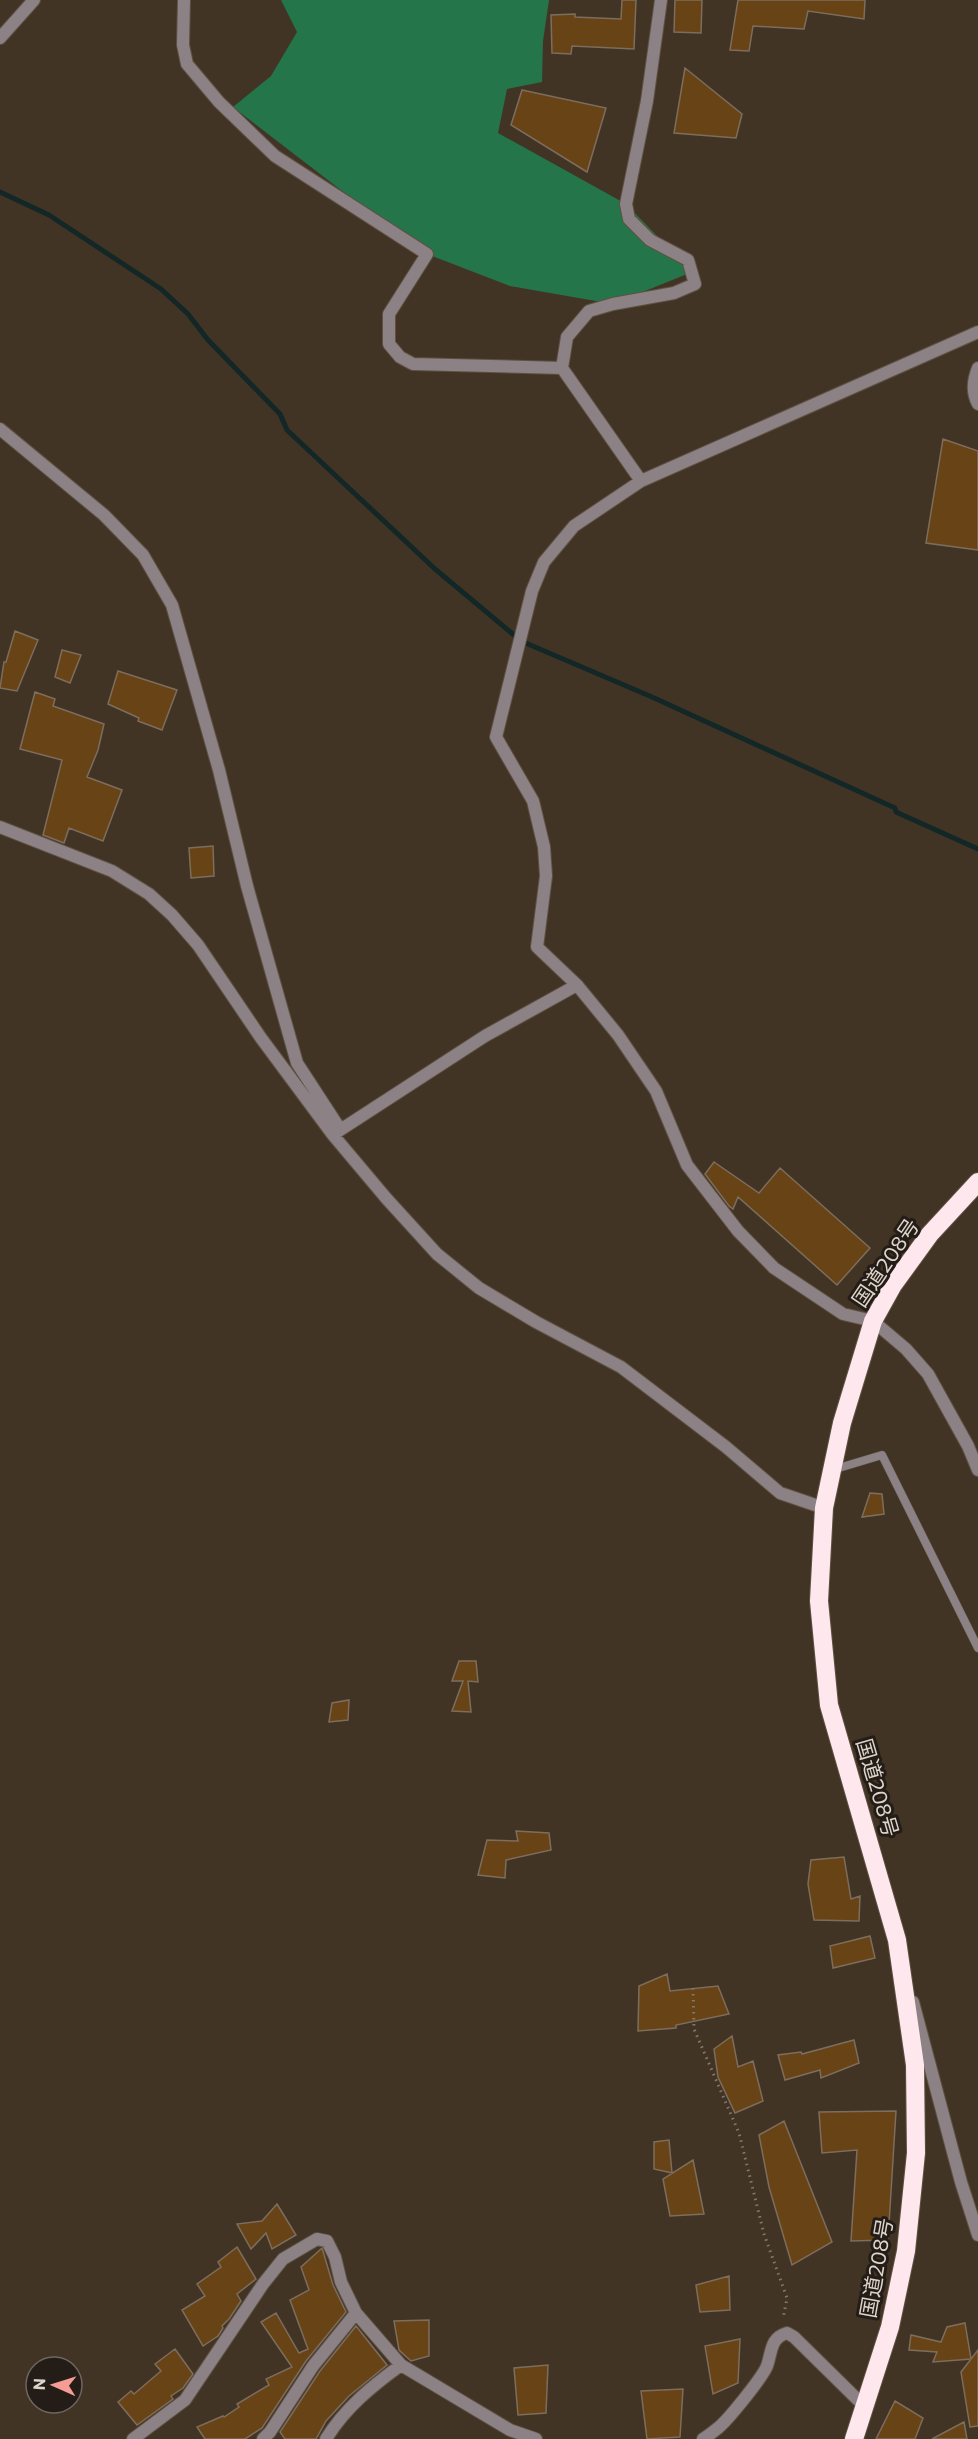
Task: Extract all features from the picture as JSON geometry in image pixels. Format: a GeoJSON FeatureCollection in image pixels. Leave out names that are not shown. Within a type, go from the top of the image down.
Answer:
{"type":"FeatureCollection","features":[{"type":"Feature","properties":{"kind":"highway","name":"国道208号"},"geometry":{"type":"LineString","coordinates":[[854,2439],[890,2327],[906,2251],[916,2153],[915,2064],[897,1940],[830,1705],[819,1601],[824,1508],[842,1423],[873,1321],[893,1286],[930,1234],[978,1182]]}},
{"type":"Feature","properties":{"kind":"street"},"geometry":{"type":"LineString","coordinates":[[0,38],[34,0]]}},
{"type":"Feature","properties":{"kind":"street"},"geometry":{"type":"LineString","coordinates":[[184,0],[183,45],[188,64],[219,102],[275,156],[427,254],[389,314],[389,344],[400,357],[413,364],[562,368]]}},
{"type":"Feature","properties":{"kind":"street"},"geometry":{"type":"LineString","coordinates":[[640,482],[562,368],[567,337],[589,311],[613,304],[675,293],[695,284],[688,260],[650,240],[629,219],[626,204],[647,101],[661,0]]}},
{"type":"Feature","properties":{"kind":"street"},"geometry":{"type":"LineString","coordinates":[[978,332],[640,482],[574,526],[544,562],[532,591],[496,737],[533,801],[544,847],[546,876],[537,947],[577,985],[618,1035],[656,1091],[687,1165],[738,1231],[774,1268],[843,1314],[873,1321],[906,1349],[928,1374],[968,1446],[978,1470]]}},
{"type":"Feature","properties":{"kind":"street"},"geometry":{"type":"LineString","coordinates":[[978,368],[974,397],[978,404]]}},
{"type":"Feature","properties":{"kind":"street"},"geometry":{"type":"LineString","coordinates":[[0,429],[104,515],[143,555],[172,605],[219,770],[247,886],[297,1063],[337,1132]]}},
{"type":"Feature","properties":{"kind":"street"},"geometry":{"type":"LineString","coordinates":[[0,826],[112,871],[149,894],[172,915],[198,945],[268,1047],[437,1254],[478,1288],[536,1323],[621,1367],[726,1447],[780,1493],[824,1508]]}},
{"type":"Feature","properties":{"kind":"street"},"geometry":{"type":"LineString","coordinates":[[337,1132],[485,1036],[577,985]]}},
{"type":"Feature","properties":{"kind":"street"},"geometry":{"type":"LineString","coordinates":[[897,1940],[975,2213],[978,2235]]}},
{"type":"Feature","properties":{"kind":"street"},"geometry":{"type":"LineString","coordinates":[[133,2439],[185,2400],[263,2284],[283,2259],[317,2239],[327,2241],[335,2257],[341,2282],[356,2313],[401,2365],[510,2430],[536,2439]]}},
{"type":"Feature","properties":{"kind":"street"},"geometry":{"type":"LineString","coordinates":[[269,2437],[313,2366],[356,2313]]}},
{"type":"Feature","properties":{"kind":"street"},"geometry":{"type":"LineString","coordinates":[[703,2439],[719,2427],[766,2368],[773,2342],[779,2335],[787,2333],[794,2337],[858,2400],[867,2403]]}},
{"type":"Feature","properties":{"kind":"street"},"geometry":{"type":"LineString","coordinates":[[326,2439],[337,2422],[369,2388],[401,2365]]}},
{"type":"Feature","properties":{"kind":"lane"},"geometry":{"type":"LineString","coordinates":[[832,1470],[882,1455],[978,1648]]}},
{"type":"Feature","properties":{"kind":"path"},"geometry":{"type":"LineString","coordinates":[[693,1988],[694,2029],[739,2133],[764,2234],[787,2298],[779,2335]]}},
{"type":"Feature","properties":{"kind":"green space"},"geometry":{"type":"Polygon","coordinates":[[[281,0],[549,0],[543,41],[542,82],[507,89],[498,133],[626,204],[692,272],[613,304],[510,286],[427,254],[233,107],[271,76],[297,32],[281,0]]]}},
{"type":"Feature","properties":{"kind":"building"},"geometry":{"type":"Polygon","coordinates":[[[622,0],[636,0],[634,49],[572,46],[571,54],[552,53],[551,15],[575,14],[575,17],[621,19],[622,0]]]}},
{"type":"Feature","properties":{"kind":"building"},"geometry":{"type":"Polygon","coordinates":[[[675,0],[702,0],[701,33],[674,32],[675,0]]]}},
{"type":"Feature","properties":{"kind":"building"},"geometry":{"type":"Polygon","coordinates":[[[738,0],[865,0],[864,19],[808,11],[804,29],[753,26],[749,51],[730,50],[738,0]]]}},
{"type":"Feature","properties":{"kind":"building"},"geometry":{"type":"Polygon","coordinates":[[[685,68],[742,114],[736,138],[674,133],[685,68]]]}},
{"type":"Feature","properties":{"kind":"building"},"geometry":{"type":"Polygon","coordinates":[[[522,90],[606,108],[587,172],[511,125],[522,90]]]}},
{"type":"Feature","properties":{"kind":"building"},"geometry":{"type":"Polygon","coordinates":[[[943,439],[978,451],[978,550],[926,543],[943,439]]]}},
{"type":"Feature","properties":{"kind":"building"},"geometry":{"type":"Polygon","coordinates":[[[15,631],[38,640],[17,691],[0,688],[4,662],[6,662],[15,631]]]}},
{"type":"Feature","properties":{"kind":"building"},"geometry":{"type":"Polygon","coordinates":[[[62,650],[81,655],[70,683],[55,677],[62,650]]]}},
{"type":"Feature","properties":{"kind":"building"},"geometry":{"type":"Polygon","coordinates":[[[118,671],[177,690],[162,730],[138,721],[139,718],[108,704],[118,671]]]}},
{"type":"Feature","properties":{"kind":"building"},"geometry":{"type":"Polygon","coordinates":[[[35,692],[55,699],[53,706],[104,724],[98,750],[87,777],[122,790],[103,841],[69,828],[64,843],[43,835],[62,760],[20,749],[35,692]]]}},
{"type":"Feature","properties":{"kind":"building"},"geometry":{"type":"Polygon","coordinates":[[[213,846],[214,876],[191,878],[189,848],[213,846]]]}},
{"type":"Feature","properties":{"kind":"building"},"geometry":{"type":"Polygon","coordinates":[[[714,1162],[759,1193],[780,1168],[870,1248],[837,1285],[738,1197],[733,1209],[729,1206],[705,1174],[714,1162]]]}},
{"type":"Feature","properties":{"kind":"building"},"geometry":{"type":"Polygon","coordinates":[[[870,1493],[882,1494],[884,1514],[862,1517],[870,1493]]]}},
{"type":"Feature","properties":{"kind":"building"},"geometry":{"type":"Polygon","coordinates":[[[459,1661],[476,1661],[478,1682],[468,1681],[471,1712],[452,1711],[463,1681],[452,1681],[459,1661]]]}},
{"type":"Feature","properties":{"kind":"building"},"geometry":{"type":"Polygon","coordinates":[[[349,1700],[348,1720],[329,1722],[332,1703],[349,1700]]]}},
{"type":"Feature","properties":{"kind":"building"},"geometry":{"type":"Polygon","coordinates":[[[516,1831],[549,1833],[551,1850],[506,1860],[505,1878],[478,1875],[487,1840],[518,1841],[516,1831]]]}},
{"type":"Feature","properties":{"kind":"building"},"geometry":{"type":"Polygon","coordinates":[[[844,1857],[851,1899],[860,1896],[859,1921],[814,1920],[808,1884],[811,1860],[844,1857]]]}},
{"type":"Feature","properties":{"kind":"building"},"geometry":{"type":"Polygon","coordinates":[[[870,1936],[875,1958],[833,1968],[830,1946],[870,1936]]]}},
{"type":"Feature","properties":{"kind":"building"},"geometry":{"type":"Polygon","coordinates":[[[667,1974],[670,1991],[718,1986],[729,2014],[676,2025],[676,2028],[638,2031],[639,1986],[667,1974]]]}},
{"type":"Feature","properties":{"kind":"building"},"geometry":{"type":"Polygon","coordinates":[[[732,2036],[738,2067],[753,2061],[763,2101],[735,2113],[718,2077],[714,2049],[732,2036]]]}},
{"type":"Feature","properties":{"kind":"building"},"geometry":{"type":"Polygon","coordinates":[[[854,2040],[859,2063],[821,2078],[820,2070],[785,2080],[778,2055],[801,2052],[802,2054],[854,2040]]]}},
{"type":"Feature","properties":{"kind":"building"},"geometry":{"type":"Polygon","coordinates":[[[896,2111],[888,2240],[851,2241],[857,2150],[822,2153],[819,2112],[896,2111]]]}},
{"type":"Feature","properties":{"kind":"building"},"geometry":{"type":"Polygon","coordinates":[[[784,2121],[832,2242],[792,2265],[769,2187],[759,2135],[784,2121]]]}},
{"type":"Feature","properties":{"kind":"building"},"geometry":{"type":"Polygon","coordinates":[[[669,2140],[672,2173],[654,2169],[654,2142],[669,2140]]]}},
{"type":"Feature","properties":{"kind":"building"},"geometry":{"type":"Polygon","coordinates":[[[693,2160],[704,2214],[670,2216],[663,2179],[693,2160]]]}},
{"type":"Feature","properties":{"kind":"building"},"geometry":{"type":"Polygon","coordinates":[[[277,2204],[296,2235],[272,2249],[266,2233],[251,2249],[237,2224],[262,2221],[277,2204]]]}},
{"type":"Feature","properties":{"kind":"building"},"geometry":{"type":"Polygon","coordinates":[[[237,2247],[256,2279],[237,2294],[241,2301],[222,2326],[218,2336],[203,2346],[182,2310],[205,2296],[197,2284],[221,2267],[218,2262],[237,2247]]]}},
{"type":"Feature","properties":{"kind":"building"},"geometry":{"type":"Polygon","coordinates":[[[322,2248],[333,2285],[346,2312],[306,2361],[262,2428],[245,2439],[205,2439],[197,2427],[224,2417],[239,2407],[237,2404],[269,2385],[266,2379],[292,2367],[261,2322],[276,2313],[299,2353],[308,2349],[290,2300],[309,2290],[301,2267],[322,2248]]]}},
{"type":"Feature","properties":{"kind":"building"},"geometry":{"type":"Polygon","coordinates":[[[729,2276],[730,2310],[700,2312],[696,2285],[729,2276]]]}},
{"type":"Feature","properties":{"kind":"building"},"geometry":{"type":"Polygon","coordinates":[[[429,2320],[429,2356],[411,2361],[399,2350],[394,2321],[429,2320]]]}},
{"type":"Feature","properties":{"kind":"building"},"geometry":{"type":"Polygon","coordinates":[[[965,2323],[971,2359],[933,2362],[937,2352],[909,2350],[911,2335],[941,2342],[947,2327],[965,2323]]]}},
{"type":"Feature","properties":{"kind":"building"},"geometry":{"type":"Polygon","coordinates":[[[356,2326],[387,2365],[349,2396],[326,2421],[316,2439],[285,2439],[280,2432],[320,2371],[356,2326]]]}},
{"type":"Feature","properties":{"kind":"building"},"geometry":{"type":"Polygon","coordinates":[[[740,2339],[738,2383],[713,2394],[705,2346],[740,2339]]]}},
{"type":"Feature","properties":{"kind":"building"},"geometry":{"type":"Polygon","coordinates":[[[175,2349],[193,2374],[183,2388],[171,2396],[173,2399],[137,2425],[118,2402],[131,2391],[134,2394],[161,2371],[155,2364],[175,2349]]]}},
{"type":"Feature","properties":{"kind":"building"},"geometry":{"type":"Polygon","coordinates":[[[978,2350],[978,2426],[970,2427],[961,2372],[978,2350]]]}},
{"type":"Feature","properties":{"kind":"building"},"geometry":{"type":"Polygon","coordinates":[[[548,2365],[546,2413],[518,2415],[514,2368],[548,2365]]]}},
{"type":"Feature","properties":{"kind":"building"},"geometry":{"type":"Polygon","coordinates":[[[683,2389],[680,2437],[647,2439],[641,2391],[683,2389]]]}},
{"type":"Feature","properties":{"kind":"building"},"geometry":{"type":"Polygon","coordinates":[[[895,2401],[923,2418],[915,2439],[876,2439],[895,2401]]]}},
{"type":"Feature","properties":{"kind":"building"},"geometry":{"type":"Polygon","coordinates":[[[964,2422],[967,2439],[932,2439],[964,2422]]]}},
{"type":"Feature","properties":{"kind":"waterway"},"geometry":{"type":"LineString","coordinates":[[0,192],[49,215],[161,289],[188,314],[208,340],[280,414],[287,430],[435,569],[521,641],[652,697],[895,808],[896,812],[978,849]]}}]}
